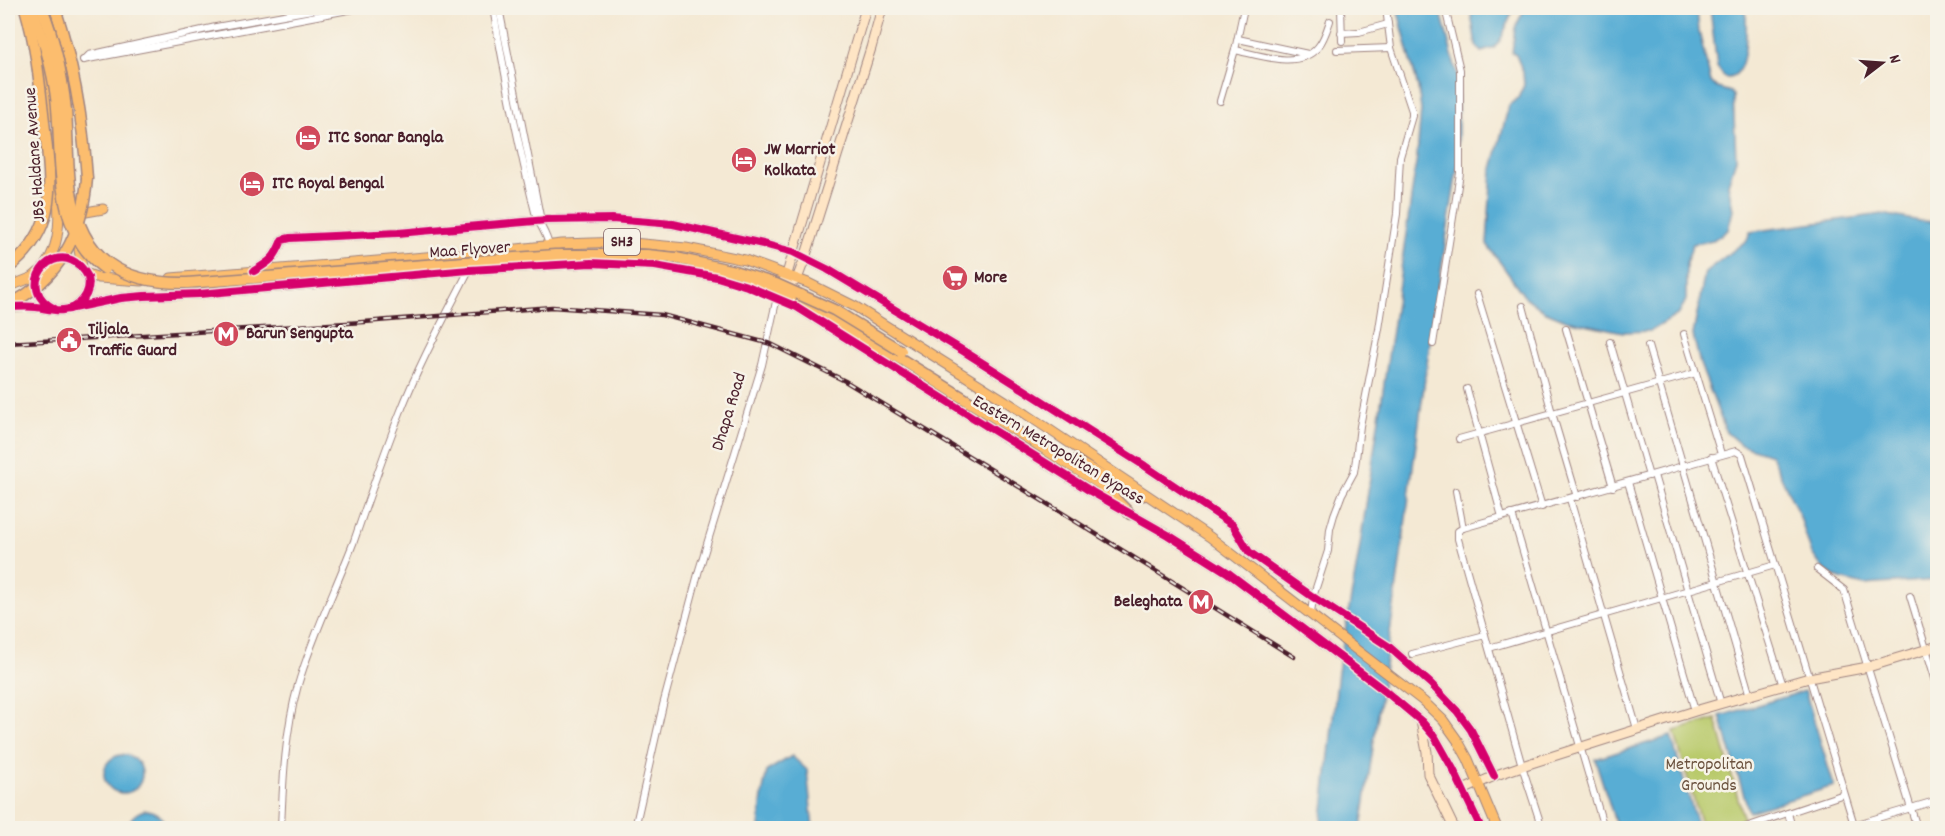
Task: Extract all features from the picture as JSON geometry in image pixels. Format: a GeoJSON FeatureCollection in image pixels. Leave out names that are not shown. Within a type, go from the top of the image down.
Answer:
{"type":"FeatureCollection","features":[{"type":"Feature","properties":{"kind":"highway"},"geometry":{"type":"LineString","coordinates":[[8,268],[24,254],[38,235],[46,215],[49,195],[39,72],[25,8]]}},
{"type":"Feature","properties":{"kind":"highway","name":"Maa Flyover"},"geometry":{"type":"LineString","coordinates":[[32,8],[46,46],[53,80],[68,216],[76,236],[91,258],[115,276],[147,288],[171,291],[480,265],[592,260],[674,263],[735,277],[791,297],[902,356],[1086,468],[1144,495]]}},
{"type":"Feature","properties":{"kind":"highway","name":"Maa Flyover"},"geometry":{"type":"LineString","coordinates":[[42,8],[51,29],[61,74],[69,175],[78,219],[89,242],[100,256],[112,267],[134,278],[187,283],[555,255],[647,255],[676,258],[734,271],[776,284],[834,310],[1100,484],[1130,513]]}},
{"type":"Feature","properties":{"kind":"highway"},"geometry":{"type":"LineString","coordinates":[[8,306],[41,284],[58,264],[81,221],[86,196],[86,167],[77,98],[68,51],[55,8]]}},
{"type":"Feature","properties":{"kind":"main road","name":"JBS Haldane Avenue"},"geometry":{"type":"LineString","coordinates":[[25,8],[47,74],[55,144],[58,227],[51,258],[42,268]]}},
{"type":"Feature","properties":{"kind":"main road","name":"JBS Haldane Avenue"},"geometry":{"type":"LineString","coordinates":[[46,8],[65,67],[73,147],[75,214],[84,270]]}},
{"type":"Feature","properties":{"kind":"main road"},"geometry":{"type":"LineString","coordinates":[[75,214],[103,209]]}},
{"type":"Feature","properties":{"kind":"main road","name":"Eastern Metropolitan Bypass"},"geometry":{"type":"LineString","coordinates":[[84,270],[99,278],[140,281],[605,242],[686,248],[745,260],[787,274],[856,307],[1103,464],[1144,495],[1229,551],[1414,693],[1454,734],[1479,784],[1497,828]]}},
{"type":"Feature","properties":{"kind":"main road","name":"SH3"},"geometry":{"type":"LineString","coordinates":[[8,287],[33,277],[52,260],[68,259],[84,270]]}},
{"type":"Feature","properties":{"kind":"main road","name":"SH3"},"geometry":{"type":"LineString","coordinates":[[8,306],[34,306],[64,310],[121,298],[199,294],[469,270],[591,263],[655,266],[717,277],[777,297]]}},
{"type":"Feature","properties":{"kind":"main road"},"geometry":{"type":"LineString","coordinates":[[42,268],[36,280],[37,290],[46,305],[55,309]]}},
{"type":"Feature","properties":{"kind":"main road"},"geometry":{"type":"LineString","coordinates":[[73,308],[81,303],[86,295],[88,286],[84,270]]}},
{"type":"Feature","properties":{"kind":"main road","name":"Eastern Metropolitan Bypass"},"geometry":{"type":"LineString","coordinates":[[777,297],[797,307],[1082,486],[1227,572],[1421,721]]}},
{"type":"Feature","properties":{"kind":"main road","name":"SH3"},"geometry":{"type":"LineString","coordinates":[[1421,721],[1435,737],[1443,751],[1481,828]]}},
{"type":"Feature","properties":{"kind":"street"},"geometry":{"type":"LineString","coordinates":[[323,8],[216,27],[89,55],[83,60],[359,8]]}},
{"type":"Feature","properties":{"kind":"street"},"geometry":{"type":"LineString","coordinates":[[493,8],[536,216],[546,234],[549,246]]}},
{"type":"Feature","properties":{"kind":"street"},"geometry":{"type":"LineString","coordinates":[[499,8],[540,221]]}},
{"type":"Feature","properties":{"kind":"street","name":"Dhapa Road"},"geometry":{"type":"LineString","coordinates":[[635,828],[663,705],[699,570],[762,364],[777,297],[787,274],[866,8]]}},
{"type":"Feature","properties":{"kind":"street"},"geometry":{"type":"LineString","coordinates":[[777,297],[797,279],[805,258],[882,8]]}},
{"type":"Feature","properties":{"kind":"street"},"geometry":{"type":"LineString","coordinates":[[1220,101],[1238,39],[1244,8]]}},
{"type":"Feature","properties":{"kind":"street"},"geometry":{"type":"LineString","coordinates":[[1341,8],[1342,41]]}},
{"type":"Feature","properties":{"kind":"street"},"geometry":{"type":"LineString","coordinates":[[1311,614],[1313,597],[1328,551],[1334,515],[1354,472],[1397,214],[1400,157],[1412,116],[1391,48],[1386,8]]}},
{"type":"Feature","properties":{"kind":"street"},"geometry":{"type":"LineString","coordinates":[[1433,344],[1460,173],[1460,70],[1445,8]]}},
{"type":"Feature","properties":{"kind":"street"},"geometry":{"type":"LineString","coordinates":[[1235,50],[1279,59],[1293,59],[1318,48],[1330,21]]}},
{"type":"Feature","properties":{"kind":"street"},"geometry":{"type":"LineString","coordinates":[[1341,33],[1359,32],[1388,24]]}},
{"type":"Feature","properties":{"kind":"street"},"geometry":{"type":"LineString","coordinates":[[1238,39],[1308,54]]}},
{"type":"Feature","properties":{"kind":"street"},"geometry":{"type":"LineString","coordinates":[[1337,50],[1391,48]]}},
{"type":"Feature","properties":{"kind":"street"},"geometry":{"type":"LineString","coordinates":[[254,271],[270,262],[282,240],[290,237],[398,233],[540,221],[612,219],[673,224],[793,252],[827,269],[965,352],[1233,525],[1249,552],[1388,646],[1431,684],[1457,711],[1471,730],[1494,776]]}},
{"type":"Feature","properties":{"kind":"street"},"geometry":{"type":"LineString","coordinates":[[281,828],[284,764],[290,720],[302,672],[353,544],[399,414],[429,346],[453,305],[469,270]]}},
{"type":"Feature","properties":{"kind":"street"},"geometry":{"type":"LineString","coordinates":[[1477,294],[1542,507]]}},
{"type":"Feature","properties":{"kind":"street"},"geometry":{"type":"LineString","coordinates":[[1523,306],[1604,615],[1637,729]]}},
{"type":"Feature","properties":{"kind":"street"},"geometry":{"type":"LineString","coordinates":[[1566,329],[1613,487]]}},
{"type":"Feature","properties":{"kind":"street"},"geometry":{"type":"LineString","coordinates":[[1684,334],[1721,454]]}},
{"type":"Feature","properties":{"kind":"street"},"geometry":{"type":"LineString","coordinates":[[1610,342],[1689,591],[1721,704]]}},
{"type":"Feature","properties":{"kind":"street"},"geometry":{"type":"LineString","coordinates":[[1648,346],[1750,696]]}},
{"type":"Feature","properties":{"kind":"street"},"geometry":{"type":"LineString","coordinates":[[1459,439],[1696,373]]}},
{"type":"Feature","properties":{"kind":"street"},"geometry":{"type":"LineString","coordinates":[[1467,390],[1502,518]]}},
{"type":"Feature","properties":{"kind":"street"},"geometry":{"type":"LineString","coordinates":[[1542,828],[1522,766],[1458,539],[1458,531],[1736,451],[1742,455],[1854,827],[1938,800]]}},
{"type":"Feature","properties":{"kind":"street"},"geometry":{"type":"LineString","coordinates":[[1711,457],[1783,686]]}},
{"type":"Feature","properties":{"kind":"street"},"geometry":{"type":"LineString","coordinates":[[1628,482],[1695,711]]}},
{"type":"Feature","properties":{"kind":"street"},"geometry":{"type":"LineString","coordinates":[[1456,491],[1463,528]]}},
{"type":"Feature","properties":{"kind":"street"},"geometry":{"type":"LineString","coordinates":[[1512,514],[1604,828]]}},
{"type":"Feature","properties":{"kind":"street"},"geometry":{"type":"LineString","coordinates":[[1489,648],[1775,566]]}},
{"type":"Feature","properties":{"kind":"street"},"geometry":{"type":"LineString","coordinates":[[1817,569],[1844,590],[1917,828]]}},
{"type":"Feature","properties":{"kind":"street"},"geometry":{"type":"LineString","coordinates":[[1910,596],[1938,688]]}},
{"type":"Feature","properties":{"kind":"street"},"geometry":{"type":"LineString","coordinates":[[1412,654],[1485,635]]}},
{"type":"Feature","properties":{"kind":"street"},"geometry":{"type":"LineString","coordinates":[[1463,790],[1522,766],[1695,711],[1809,678],[1868,667],[1938,646]]}},
{"type":"Feature","properties":{"kind":"street"},"geometry":{"type":"LineString","coordinates":[[1421,721],[1428,752],[1428,774],[1454,828]]}},
{"type":"Feature","properties":{"kind":"street"},"geometry":{"type":"LineString","coordinates":[[1743,828],[1844,794]]}},
{"type":"Feature","properties":{"kind":"street"},"geometry":{"type":"LineString","coordinates":[[1788,813],[1792,828]]}},
{"type":"Feature","properties":{"kind":"green space","name":"Metropolitan Grounds"},"geometry":{"type":"Polygon","coordinates":[[[1716,719],[1744,820],[1715,828],[1702,828],[1674,731],[1716,719]]]}},
{"type":"Feature","properties":{"kind":"water"},"geometry":{"type":"Polygon","coordinates":[[[1397,8],[1440,8],[1458,78],[1458,164],[1432,327],[1361,828],[1321,828],[1338,672],[1359,552],[1417,156],[1421,110],[1418,87],[1397,8]]]}},
{"type":"Feature","properties":{"kind":"water"},"geometry":{"type":"Polygon","coordinates":[[[1470,8],[1514,8],[1501,39],[1494,48],[1481,52],[1476,45],[1470,8]]]}},
{"type":"Feature","properties":{"kind":"water"},"geometry":{"type":"Polygon","coordinates":[[[1525,8],[1697,8],[1699,32],[1711,82],[1717,88],[1731,92],[1733,95],[1736,159],[1728,184],[1733,210],[1728,230],[1713,240],[1693,244],[1686,263],[1686,300],[1679,314],[1651,331],[1623,332],[1566,320],[1544,311],[1524,296],[1487,244],[1492,169],[1509,105],[1518,98],[1524,85],[1523,72],[1516,55],[1512,53],[1515,28],[1525,8]]]}},
{"type":"Feature","properties":{"kind":"water"},"geometry":{"type":"Polygon","coordinates":[[[1710,8],[1746,8],[1743,61],[1733,76],[1725,78],[1717,67],[1710,8]]]}},
{"type":"Feature","properties":{"kind":"water"},"geometry":{"type":"Polygon","coordinates":[[[1882,214],[1937,222],[1937,580],[1864,585],[1840,579],[1823,569],[1811,552],[1800,517],[1771,455],[1741,445],[1726,432],[1700,364],[1693,335],[1705,272],[1747,240],[1750,232],[1882,214]]]}},
{"type":"Feature","properties":{"kind":"water"},"geometry":{"type":"Polygon","coordinates":[[[1805,691],[1834,786],[1749,812],[1720,716],[1805,691]]]}},
{"type":"Feature","properties":{"kind":"water"},"geometry":{"type":"Polygon","coordinates":[[[1671,736],[1698,828],[1617,828],[1595,759],[1671,736]]]}},
{"type":"Feature","properties":{"kind":"water"},"geometry":{"type":"Polygon","coordinates":[[[123,755],[136,761],[142,774],[136,787],[123,793],[110,787],[104,774],[110,761],[123,755]]]}},
{"type":"Feature","properties":{"kind":"water"},"geometry":{"type":"Polygon","coordinates":[[[792,756],[807,770],[813,828],[759,828],[767,771],[792,756]]]}},
{"type":"Feature","properties":{"kind":"water"},"geometry":{"type":"Polygon","coordinates":[[[145,810],[159,815],[165,828],[128,828],[133,816],[145,810]]]}},
{"type":"Feature","properties":{"kind":"railway"},"geometry":{"type":"LineString","coordinates":[[8,343],[364,322],[552,307],[662,315],[771,344],[845,381],[1294,657]]}},
{"type":"Feature","properties":{"kind":"cycle path"},"geometry":{"type":"LineString","coordinates":[[254,271],[272,258],[282,240],[290,238],[398,233],[547,220],[612,219],[673,224],[793,252],[827,269],[965,352],[1145,466],[1233,525],[1249,552],[1388,646],[1431,684],[1457,711],[1471,730],[1494,776]]}},
{"type":"Feature","properties":{"kind":"cycle path"},"geometry":{"type":"LineString","coordinates":[[8,307],[60,310],[79,304],[88,289],[88,277],[80,266],[69,259],[49,262],[41,270],[37,279],[37,290],[43,300],[55,309]]}},
{"type":"Feature","properties":{"kind":"cycle path"},"geometry":{"type":"LineString","coordinates":[[73,308],[121,298],[144,296],[199,294],[469,270],[591,263],[655,266],[717,277],[747,286],[797,307],[1092,492],[1227,572],[1385,691],[1421,721],[1435,737],[1453,769],[1481,828]]}},
{"type":"Feature","properties":{"kind":"place","name":"ITC Sonar Bangla"},"geometry":{"type":"Point","coordinates":[308,138]}},
{"type":"Feature","properties":{"kind":"place","name":"JW Marriot Kolkata"},"geometry":{"type":"Point","coordinates":[744,160]}},
{"type":"Feature","properties":{"kind":"place","name":"ITC Royal Bengal"},"geometry":{"type":"Point","coordinates":[252,184]}},
{"type":"Feature","properties":{"kind":"place","name":"More"},"geometry":{"type":"Point","coordinates":[955,278]}},
{"type":"Feature","properties":{"kind":"place","name":"Barun Sengupta"},"geometry":{"type":"Point","coordinates":[226,334]}},
{"type":"Feature","properties":{"kind":"place","name":"Tiljala Traffic Guard"},"geometry":{"type":"Point","coordinates":[69,340]}},
{"type":"Feature","properties":{"kind":"place","name":"Beleghata"},"geometry":{"type":"Point","coordinates":[1201,602]}}]}
